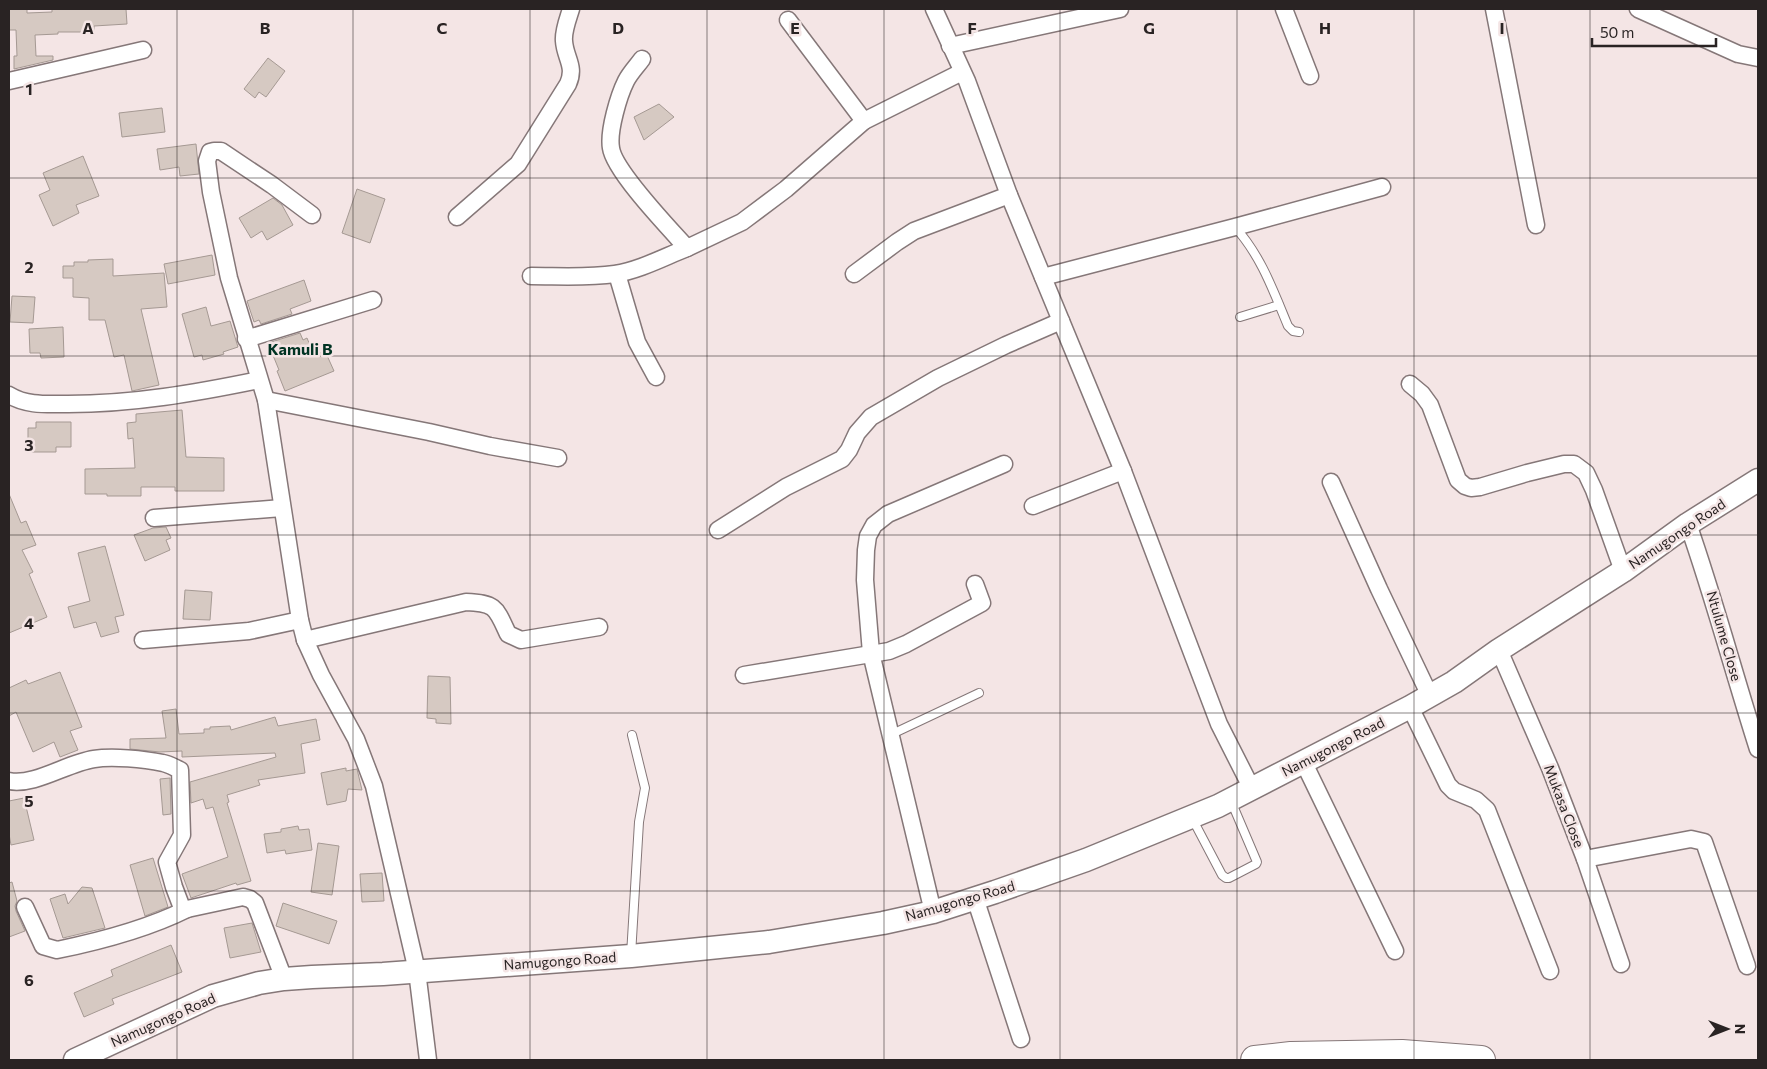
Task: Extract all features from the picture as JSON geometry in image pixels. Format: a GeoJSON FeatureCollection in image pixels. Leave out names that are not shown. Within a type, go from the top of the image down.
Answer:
{"type":"FeatureCollection","features":[{"type":"Feature","properties":{"kind":"highway"},"geometry":{"type":"LineString","coordinates":[[1255,1060],[1291,1056],[1402,1054],[1481,1060]]}},
{"type":"Feature","properties":{"kind":"main road","name":"Namugongo Road"},"geometry":{"type":"LineString","coordinates":[[75,1060],[213,996],[284,979],[631,956],[769,942],[883,923],[933,912],[1086,860],[1231,800],[1430,696],[1623,571],[1688,524],[1758,480]]}},
{"type":"Feature","properties":{"kind":"street"},"geometry":{"type":"LineString","coordinates":[[457,217],[518,164],[568,84],[572,76],[564,41],[571,9]]}},
{"type":"Feature","properties":{"kind":"street"},"geometry":{"type":"LineString","coordinates":[[934,9],[962,72],[1042,276],[1123,471],[1219,724],[1252,789]]}},
{"type":"Feature","properties":{"kind":"street"},"geometry":{"type":"LineString","coordinates":[[950,46],[1120,9]]}},
{"type":"Feature","properties":{"kind":"street"},"geometry":{"type":"LineString","coordinates":[[1284,9],[1310,76]]}},
{"type":"Feature","properties":{"kind":"street"},"geometry":{"type":"LineString","coordinates":[[1494,9],[1536,224]]}},
{"type":"Feature","properties":{"kind":"street"},"geometry":{"type":"LineString","coordinates":[[1638,9],[1654,12],[1738,54],[1758,58]]}},
{"type":"Feature","properties":{"kind":"street"},"geometry":{"type":"LineString","coordinates":[[788,20],[864,121]]}},
{"type":"Feature","properties":{"kind":"street"},"geometry":{"type":"LineString","coordinates":[[9,81],[143,50]]}},
{"type":"Feature","properties":{"kind":"street"},"geometry":{"type":"LineString","coordinates":[[642,59],[627,79],[619,100],[612,127],[611,148],[616,163],[656,214],[688,248]]}},
{"type":"Feature","properties":{"kind":"street"},"geometry":{"type":"LineString","coordinates":[[530,276],[590,277],[617,274],[644,266],[688,248],[742,222],[786,189],[864,121],[962,72]]}},
{"type":"Feature","properties":{"kind":"street"},"geometry":{"type":"LineString","coordinates":[[312,215],[272,185],[221,151],[214,151],[209,156],[207,161],[211,192],[228,278],[266,400],[300,620],[305,640],[321,675],[356,739],[374,786],[417,971],[428,1060]]}},
{"type":"Feature","properties":{"kind":"street"},"geometry":{"type":"LineString","coordinates":[[1042,276],[1382,187]]}},
{"type":"Feature","properties":{"kind":"street"},"geometry":{"type":"LineString","coordinates":[[854,274],[914,231],[1009,194]]}},
{"type":"Feature","properties":{"kind":"street"},"geometry":{"type":"LineString","coordinates":[[617,274],[637,342],[656,377]]}},
{"type":"Feature","properties":{"kind":"street"},"geometry":{"type":"LineString","coordinates":[[246,339],[373,300]]}},
{"type":"Feature","properties":{"kind":"street"},"geometry":{"type":"LineString","coordinates":[[718,530],[786,486],[842,459],[849,450],[857,433],[871,417],[938,378],[1061,321]]}},
{"type":"Feature","properties":{"kind":"street"},"geometry":{"type":"LineString","coordinates":[[9,395],[18,400],[35,404],[93,404],[187,395],[259,380]]}},
{"type":"Feature","properties":{"kind":"street"},"geometry":{"type":"LineString","coordinates":[[1410,384],[1430,405],[1458,480],[1465,486],[1471,488],[1480,487],[1564,464],[1574,464],[1586,473],[1623,571]]}},
{"type":"Feature","properties":{"kind":"street"},"geometry":{"type":"LineString","coordinates":[[266,400],[558,458]]}},
{"type":"Feature","properties":{"kind":"street"},"geometry":{"type":"LineString","coordinates":[[933,912],[871,653],[865,580],[868,536],[874,525],[888,514],[1004,464]]}},
{"type":"Feature","properties":{"kind":"street"},"geometry":{"type":"LineString","coordinates":[[1033,506],[1123,471]]}},
{"type":"Feature","properties":{"kind":"street"},"geometry":{"type":"LineString","coordinates":[[1331,482],[1430,696]]}},
{"type":"Feature","properties":{"kind":"street"},"geometry":{"type":"LineString","coordinates":[[154,518],[282,508]]}},
{"type":"Feature","properties":{"kind":"street","name":"Ntulume Close"},"geometry":{"type":"LineString","coordinates":[[1688,524],[1708,581],[1758,749]]}},
{"type":"Feature","properties":{"kind":"street"},"geometry":{"type":"LineString","coordinates":[[744,675],[889,650],[906,644],[982,603],[975,584]]}},
{"type":"Feature","properties":{"kind":"street"},"geometry":{"type":"LineString","coordinates":[[305,640],[466,602],[483,603],[493,607],[508,634],[521,640],[599,627]]}},
{"type":"Feature","properties":{"kind":"street"},"geometry":{"type":"LineString","coordinates":[[143,640],[249,631],[300,620]]}},
{"type":"Feature","properties":{"kind":"street","name":"Mukasa Close"},"geometry":{"type":"LineString","coordinates":[[1499,650],[1550,768],[1621,964]]}},
{"type":"Feature","properties":{"kind":"street"},"geometry":{"type":"LineString","coordinates":[[1410,707],[1448,785],[1454,791],[1476,800],[1487,810],[1550,970]]}},
{"type":"Feature","properties":{"kind":"street"},"geometry":{"type":"LineString","coordinates":[[9,781],[16,782],[34,778],[93,759],[132,759],[164,763],[180,770],[182,835],[167,862],[182,908],[187,910]]}},
{"type":"Feature","properties":{"kind":"street"},"geometry":{"type":"LineString","coordinates":[[1304,763],[1395,951]]}},
{"type":"Feature","properties":{"kind":"street"},"geometry":{"type":"LineString","coordinates":[[1584,858],[1691,839],[1704,842],[1748,966]]}},
{"type":"Feature","properties":{"kind":"street"},"geometry":{"type":"LineString","coordinates":[[25,907],[43,946],[57,950],[145,927],[164,921],[187,910],[243,897],[255,903],[284,979]]}},
{"type":"Feature","properties":{"kind":"street"},"geometry":{"type":"LineString","coordinates":[[975,898],[1021,1038]]}},
{"type":"Feature","properties":{"kind":"lane"},"geometry":{"type":"LineString","coordinates":[[1235,227],[1249,243],[1263,266],[1288,326],[1293,331],[1300,332]]}},
{"type":"Feature","properties":{"kind":"lane"},"geometry":{"type":"LineString","coordinates":[[1240,317],[1280,306]]}},
{"type":"Feature","properties":{"kind":"lane"},"geometry":{"type":"LineString","coordinates":[[890,735],[979,693]]}},
{"type":"Feature","properties":{"kind":"lane"},"geometry":{"type":"LineString","coordinates":[[631,956],[638,822],[645,788],[632,735]]}},
{"type":"Feature","properties":{"kind":"lane"},"geometry":{"type":"LineString","coordinates":[[1191,817],[1222,875],[1229,878],[1256,864],[1231,800]]}},
{"type":"Feature","properties":{"kind":"building"},"geometry":{"type":"Polygon","coordinates":[[[9,9],[27,9],[27,13],[52,12],[52,9],[126,9],[127,24],[94,26],[94,32],[58,32],[58,34],[35,35],[36,56],[53,56],[53,60],[14,69],[14,56],[17,56],[16,30],[9,30],[9,9]]]}},
{"type":"Feature","properties":{"kind":"building"},"geometry":{"type":"Polygon","coordinates":[[[268,58],[285,71],[266,97],[259,92],[255,98],[244,89],[268,58]]]}},
{"type":"Feature","properties":{"kind":"building"},"geometry":{"type":"Polygon","coordinates":[[[659,104],[674,117],[644,140],[634,117],[659,104]]]}},
{"type":"Feature","properties":{"kind":"building"},"geometry":{"type":"Polygon","coordinates":[[[162,108],[165,132],[122,137],[119,113],[162,108]]]}},
{"type":"Feature","properties":{"kind":"building"},"geometry":{"type":"Polygon","coordinates":[[[196,144],[199,174],[180,176],[179,167],[160,170],[157,149],[196,144]]]}},
{"type":"Feature","properties":{"kind":"building"},"geometry":{"type":"Polygon","coordinates":[[[83,156],[99,196],[76,205],[79,213],[53,226],[39,195],[50,190],[43,173],[83,156]]]}},
{"type":"Feature","properties":{"kind":"building"},"geometry":{"type":"Polygon","coordinates":[[[357,189],[385,199],[370,243],[342,233],[357,189]]]}},
{"type":"Feature","properties":{"kind":"building"},"geometry":{"type":"Polygon","coordinates":[[[273,198],[282,205],[293,225],[267,240],[262,231],[251,238],[239,218],[273,198]]]}},
{"type":"Feature","properties":{"kind":"building"},"geometry":{"type":"Polygon","coordinates":[[[212,255],[215,275],[168,284],[164,264],[212,255]]]}},
{"type":"Feature","properties":{"kind":"building"},"geometry":{"type":"Polygon","coordinates":[[[113,259],[113,276],[164,273],[167,307],[141,309],[159,385],[132,391],[124,355],[114,357],[105,320],[89,320],[89,298],[73,297],[73,278],[63,278],[63,266],[74,266],[74,262],[88,262],[88,260],[113,259]]]}},
{"type":"Feature","properties":{"kind":"building"},"geometry":{"type":"Polygon","coordinates":[[[304,280],[311,301],[290,309],[292,314],[261,324],[259,320],[254,322],[247,301],[304,280]]]}},
{"type":"Feature","properties":{"kind":"building"},"geometry":{"type":"Polygon","coordinates":[[[12,296],[35,297],[33,323],[10,322],[12,296]]]}},
{"type":"Feature","properties":{"kind":"building"},"geometry":{"type":"Polygon","coordinates":[[[206,307],[211,326],[230,321],[238,347],[223,352],[224,354],[203,360],[202,355],[194,357],[182,314],[206,307]]]}},
{"type":"Feature","properties":{"kind":"building"},"geometry":{"type":"Polygon","coordinates":[[[63,327],[64,357],[41,358],[40,353],[30,353],[29,329],[63,327]]]}},
{"type":"Feature","properties":{"kind":"building"},"geometry":{"type":"Polygon","coordinates":[[[300,333],[303,340],[307,338],[314,355],[325,351],[334,371],[285,391],[268,343],[300,333]]]}},
{"type":"Feature","properties":{"kind":"building"},"geometry":{"type":"Polygon","coordinates":[[[182,410],[186,457],[224,458],[224,491],[175,491],[175,487],[141,487],[141,496],[85,494],[85,469],[135,468],[133,438],[128,439],[127,423],[136,422],[136,414],[182,410]]]}},
{"type":"Feature","properties":{"kind":"building"},"geometry":{"type":"Polygon","coordinates":[[[36,422],[71,422],[71,447],[56,447],[56,452],[28,452],[28,428],[36,428],[36,422]]]}},
{"type":"Feature","properties":{"kind":"building"},"geometry":{"type":"Polygon","coordinates":[[[9,494],[21,523],[26,521],[36,545],[22,550],[33,572],[29,574],[47,617],[9,633],[9,494]]]}},
{"type":"Feature","properties":{"kind":"building"},"geometry":{"type":"Polygon","coordinates":[[[166,527],[171,538],[166,540],[170,550],[145,561],[134,535],[153,528],[166,527]]]}},
{"type":"Feature","properties":{"kind":"building"},"geometry":{"type":"Polygon","coordinates":[[[105,546],[124,615],[115,617],[119,632],[101,637],[96,622],[74,628],[68,607],[90,601],[78,553],[105,546]]]}},
{"type":"Feature","properties":{"kind":"building"},"geometry":{"type":"Polygon","coordinates":[[[185,590],[212,592],[210,620],[183,619],[185,590]]]}},
{"type":"Feature","properties":{"kind":"building"},"geometry":{"type":"Polygon","coordinates":[[[60,672],[82,727],[70,731],[78,750],[60,757],[54,742],[33,752],[16,712],[9,716],[9,688],[26,680],[28,684],[60,672]]]}},
{"type":"Feature","properties":{"kind":"building"},"geometry":{"type":"Polygon","coordinates":[[[428,676],[450,677],[451,724],[436,723],[436,719],[427,718],[428,676]]]}},
{"type":"Feature","properties":{"kind":"building"},"geometry":{"type":"Polygon","coordinates":[[[176,709],[179,734],[204,733],[204,729],[210,729],[210,727],[230,726],[231,730],[275,717],[278,726],[316,719],[320,740],[301,744],[305,773],[258,780],[260,785],[227,795],[229,802],[227,803],[251,881],[237,885],[236,883],[191,898],[182,874],[228,857],[213,807],[206,809],[203,799],[191,803],[190,782],[276,757],[275,753],[182,757],[182,751],[160,752],[130,749],[130,739],[166,738],[162,711],[176,709]]]}},
{"type":"Feature","properties":{"kind":"building"},"geometry":{"type":"Polygon","coordinates":[[[346,768],[346,771],[357,769],[362,790],[348,789],[346,801],[327,805],[321,773],[346,768]]]}},
{"type":"Feature","properties":{"kind":"building"},"geometry":{"type":"Polygon","coordinates":[[[170,778],[171,814],[163,815],[160,779],[170,778]]]}},
{"type":"Feature","properties":{"kind":"building"},"geometry":{"type":"Polygon","coordinates":[[[24,798],[34,840],[11,845],[9,801],[24,798]]]}},
{"type":"Feature","properties":{"kind":"building"},"geometry":{"type":"Polygon","coordinates":[[[298,826],[299,830],[309,829],[312,850],[286,854],[285,850],[267,853],[264,834],[281,832],[281,829],[298,826]]]}},
{"type":"Feature","properties":{"kind":"building"},"geometry":{"type":"Polygon","coordinates":[[[318,843],[339,846],[332,895],[311,892],[318,843]]]}},
{"type":"Feature","properties":{"kind":"building"},"geometry":{"type":"Polygon","coordinates":[[[153,858],[168,907],[145,916],[130,865],[153,858]]]}},
{"type":"Feature","properties":{"kind":"building"},"geometry":{"type":"Polygon","coordinates":[[[382,873],[384,901],[362,902],[360,874],[382,873]]]}},
{"type":"Feature","properties":{"kind":"building"},"geometry":{"type":"Polygon","coordinates":[[[12,882],[17,901],[16,911],[25,931],[9,937],[9,883],[12,882]]]}},
{"type":"Feature","properties":{"kind":"building"},"geometry":{"type":"Polygon","coordinates":[[[82,887],[92,888],[105,928],[63,938],[50,899],[65,894],[68,904],[82,887]]]}},
{"type":"Feature","properties":{"kind":"building"},"geometry":{"type":"Polygon","coordinates":[[[283,903],[337,921],[329,944],[276,926],[283,903]]]}},
{"type":"Feature","properties":{"kind":"building"},"geometry":{"type":"Polygon","coordinates":[[[252,923],[261,952],[230,958],[224,928],[252,923]]]}},
{"type":"Feature","properties":{"kind":"building"},"geometry":{"type":"Polygon","coordinates":[[[171,945],[182,972],[112,999],[114,1004],[84,1017],[74,993],[113,976],[111,970],[171,945]]]}},
{"type":"Feature","properties":{"kind":"district","name":"Kamuli B"},"geometry":{"type":"Point","coordinates":[300,349]}}]}
